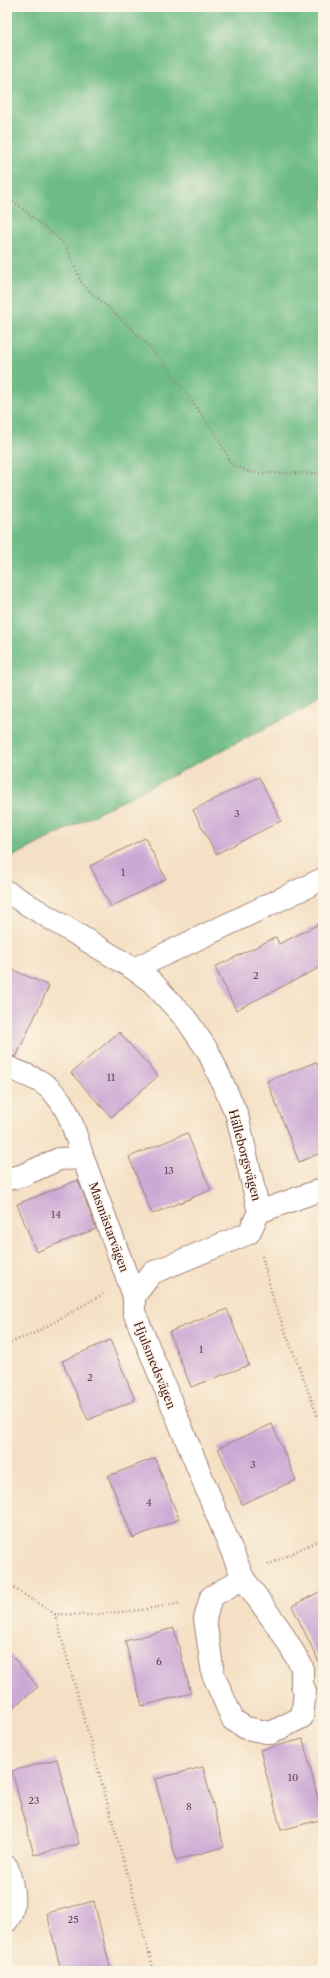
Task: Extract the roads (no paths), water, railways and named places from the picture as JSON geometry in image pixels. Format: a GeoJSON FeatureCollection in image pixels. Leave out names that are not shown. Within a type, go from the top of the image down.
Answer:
{"type":"FeatureCollection","features":[{"type":"Feature","properties":{"kind":"street"},"geometry":{"type":"LineString","coordinates":[[134,969],[323,879]]}},
{"type":"Feature","properties":{"kind":"street","name":"Hälleborgsvägen"},"geometry":{"type":"LineString","coordinates":[[7,892],[134,969],[152,982],[186,1019],[208,1051],[237,1115],[259,1212],[323,1189]]}},
{"type":"Feature","properties":{"kind":"street","name":"Masmästarvägen"},"geometry":{"type":"LineString","coordinates":[[7,1067],[40,1082],[51,1090],[62,1102],[67,1112],[134,1296]]}},
{"type":"Feature","properties":{"kind":"street"},"geometry":{"type":"LineString","coordinates":[[7,1179],[21,1176],[37,1167],[59,1159],[83,1158]]}},
{"type":"Feature","properties":{"kind":"street"},"geometry":{"type":"LineString","coordinates":[[134,1296],[152,1273],[249,1233],[259,1212]]}},
{"type":"Feature","properties":{"kind":"street","name":"Hjulsmedsvägen"},"geometry":{"type":"LineString","coordinates":[[134,1296],[134,1312],[243,1578],[281,1632],[302,1666],[302,1685],[305,1691],[302,1717],[271,1733],[246,1728],[233,1720],[213,1674],[205,1619],[211,1597],[243,1578]]}},
{"type":"Feature","properties":{"kind":"street"},"geometry":{"type":"LineString","coordinates":[[7,1867],[12,1881],[13,1907],[7,1921]]}}]}
